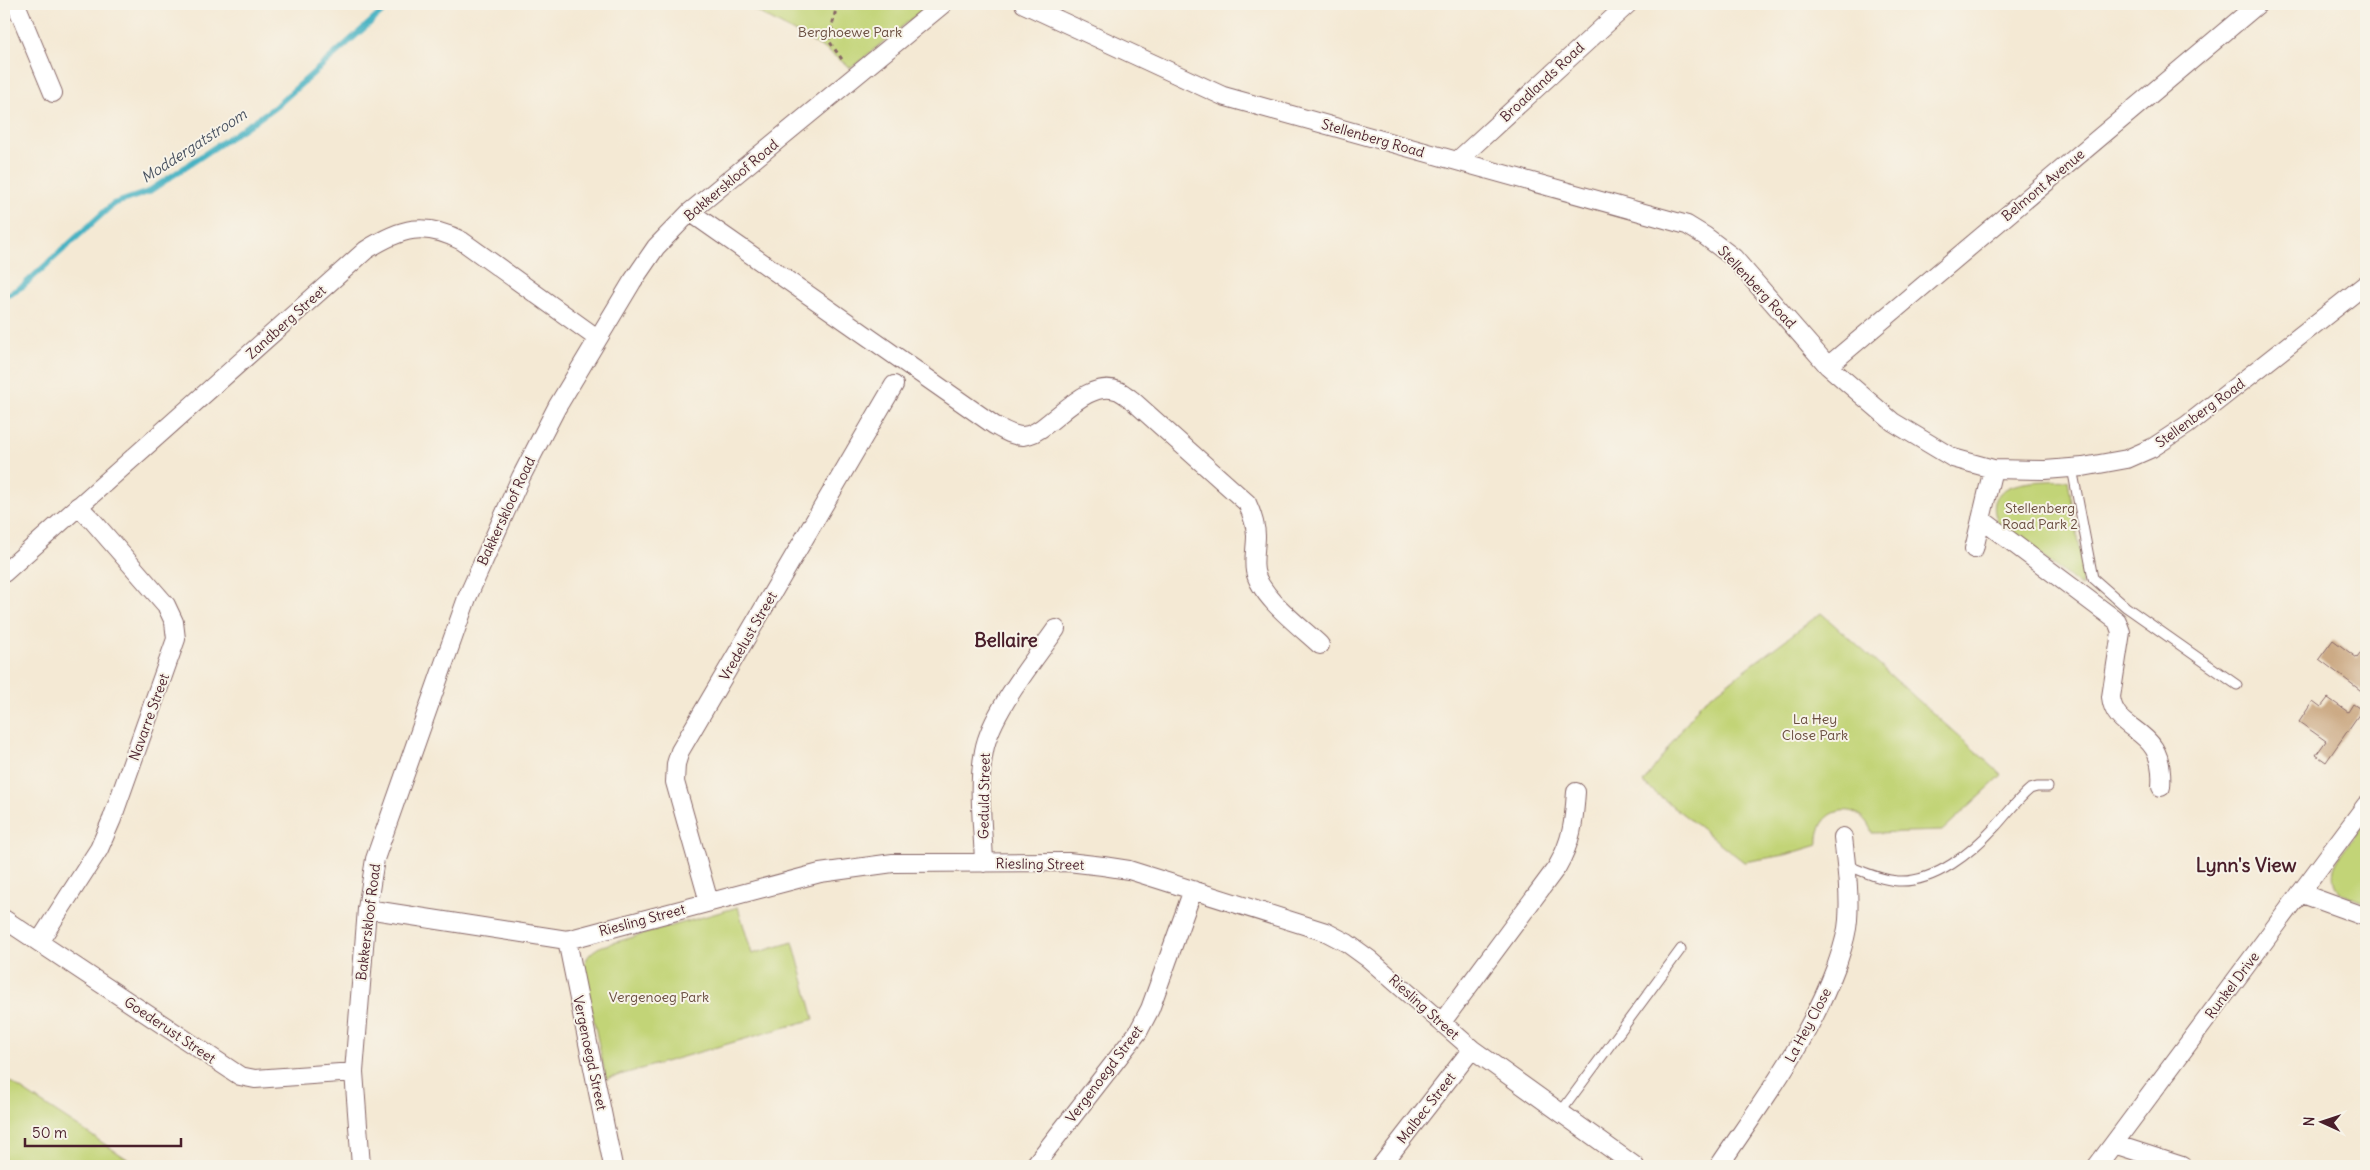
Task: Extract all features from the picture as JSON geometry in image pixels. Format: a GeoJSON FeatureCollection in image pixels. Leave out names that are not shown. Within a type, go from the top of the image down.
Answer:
{"type":"FeatureCollection","features":[{"type":"Feature","properties":{"kind":"street"},"geometry":{"type":"LineString","coordinates":[[16,4],[53,93]]}},
{"type":"Feature","properties":{"kind":"street","name":"Bakkerskloof Road"},"geometry":{"type":"LineString","coordinates":[[361,1166],[354,1072],[367,909],[375,859],[467,598],[521,477],[557,407],[597,338],[656,247],[690,212],[943,4]]}},
{"type":"Feature","properties":{"kind":"street","name":"Stellenberg Road"},"geometry":{"type":"LineString","coordinates":[[1024,4],[1223,96],[1686,225],[1705,236],[1734,258],[1828,366],[1892,422],[1953,458],[1993,469],[2045,470],[2072,468],[2127,459],[2152,448],[2187,425],[2366,284]]}},
{"type":"Feature","properties":{"kind":"street","name":"Broadlands Road"},"geometry":{"type":"LineString","coordinates":[[1457,161],[1628,4]]}},
{"type":"Feature","properties":{"kind":"street","name":"Belmont Avenue"},"geometry":{"type":"LineString","coordinates":[[1828,366],[2258,4]]}},
{"type":"Feature","properties":{"kind":"street"},"geometry":{"type":"LineString","coordinates":[[690,212],[994,426],[1010,434],[1023,436],[1035,433],[1082,397],[1096,391],[1108,389],[1119,391],[1132,400],[1247,503],[1254,518],[1256,536],[1254,570],[1259,584],[1320,645]]}},
{"type":"Feature","properties":{"kind":"street","name":"Zandberg Street"},"geometry":{"type":"LineString","coordinates":[[4,572],[366,250],[388,236],[410,229],[444,232],[462,242],[597,338]]}},
{"type":"Feature","properties":{"kind":"street","name":"Vredelust Street"},"geometry":{"type":"LineString","coordinates":[[710,902],[675,782],[676,764],[680,751],[894,385]]}},
{"type":"Feature","properties":{"kind":"street"},"geometry":{"type":"LineString","coordinates":[[1974,549],[1993,469]]}},
{"type":"Feature","properties":{"kind":"street","name":"Navarre Street"},"geometry":{"type":"LineString","coordinates":[[39,942],[99,850],[112,819],[176,639],[174,622],[166,605],[78,506]]}},
{"type":"Feature","properties":{"kind":"street"},"geometry":{"type":"LineString","coordinates":[[1981,519],[2117,620],[2121,632],[2111,697],[2114,713],[2138,730],[2159,755],[2161,787]]}},
{"type":"Feature","properties":{"kind":"street","name":"Geduld Street"},"geometry":{"type":"LineString","coordinates":[[984,863],[982,774],[984,751],[996,720],[1056,629]]}},
{"type":"Feature","properties":{"kind":"street"},"geometry":{"type":"LineString","coordinates":[[1442,1022],[1556,867],[1567,849],[1573,829],[1576,792]]}},
{"type":"Feature","properties":{"kind":"street","name":"Runkel Drive"},"geometry":{"type":"LineString","coordinates":[[2097,1166],[2366,805]]}},
{"type":"Feature","properties":{"kind":"street","name":"La Hey Close"},"geometry":{"type":"LineString","coordinates":[[1719,1166],[1812,1023],[1828,988],[1844,942],[1848,921],[1843,837]]}},
{"type":"Feature","properties":{"kind":"street","name":"Riesling Street"},"geometry":{"type":"LineString","coordinates":[[367,909],[567,940],[820,873],[857,866],[893,863],[1068,862],[1129,870],[1326,932],[1347,944],[1399,983],[1472,1049],[1635,1166]]}},
{"type":"Feature","properties":{"kind":"street","name":"Vergenoegd Street"},"geometry":{"type":"LineString","coordinates":[[1034,1166],[1138,1032],[1150,1009],[1193,890]]}},
{"type":"Feature","properties":{"kind":"street"},"geometry":{"type":"LineString","coordinates":[[2300,893],[2366,916]]}},
{"type":"Feature","properties":{"kind":"street","name":"Goederust Street"},"geometry":{"type":"LineString","coordinates":[[4,919],[240,1076],[255,1079],[354,1072]]}},
{"type":"Feature","properties":{"kind":"street","name":"Vergenoegd Street"},"geometry":{"type":"LineString","coordinates":[[567,940],[614,1166]]}},
{"type":"Feature","properties":{"kind":"street","name":"Malbec Street"},"geometry":{"type":"LineString","coordinates":[[1381,1166],[1472,1049]]}},
{"type":"Feature","properties":{"kind":"street"},"geometry":{"type":"LineString","coordinates":[[2114,1144],[2182,1166]]}},
{"type":"Feature","properties":{"kind":"lane"},"geometry":{"type":"LineString","coordinates":[[2072,468],[2093,578],[2126,607],[2237,685]]}},
{"type":"Feature","properties":{"kind":"lane"},"geometry":{"type":"LineString","coordinates":[[1846,865],[1880,878],[1897,881],[1911,881],[1928,876],[1961,857],[1983,840],[2030,789],[2037,787],[2048,788]]}},
{"type":"Feature","properties":{"kind":"lane"},"geometry":{"type":"LineString","coordinates":[[1560,1112],[1681,949]]}},
{"type":"Feature","properties":{"kind":"path"},"geometry":{"type":"LineString","coordinates":[[837,4],[829,41],[854,77]]}},
{"type":"Feature","properties":{"kind":"green space","name":"Berghoewe Park"},"geometry":{"type":"Polygon","coordinates":[[[743,4],[930,4],[851,68],[825,49],[743,4]]]}},
{"type":"Feature","properties":{"kind":"green space","name":"Stellenberg Road Park 2"},"geometry":{"type":"Polygon","coordinates":[[[2068,480],[2084,572],[2081,586],[1998,523],[1994,508],[1997,497],[2004,490],[2015,485],[2029,482],[2068,480]]]}},
{"type":"Feature","properties":{"kind":"green space","name":"La Hey Close Park"},"geometry":{"type":"Polygon","coordinates":[[[1821,613],[2002,775],[1942,831],[1872,833],[1866,822],[1858,814],[1849,811],[1839,811],[1823,822],[1819,832],[1818,845],[1785,855],[1744,862],[1643,783],[1701,703],[1821,613]]]}},
{"type":"Feature","properties":{"kind":"green space"},"geometry":{"type":"Polygon","coordinates":[[[2366,822],[2366,903],[2339,892],[2334,883],[2333,874],[2340,855],[2366,822]]]}},
{"type":"Feature","properties":{"kind":"green space","name":"Vergenoeg Park"},"geometry":{"type":"Polygon","coordinates":[[[738,907],[752,954],[793,942],[814,1019],[606,1079],[584,973],[588,956],[602,946],[738,907]]]}},
{"type":"Feature","properties":{"kind":"green space"},"geometry":{"type":"Polygon","coordinates":[[[4,1078],[138,1166],[4,1166],[4,1078]]]}},
{"type":"Feature","properties":{"kind":"building"},"geometry":{"type":"Polygon","coordinates":[[[2333,640],[2357,658],[2366,646],[2366,690],[2364,693],[2319,659],[2333,640]]]}},
{"type":"Feature","properties":{"kind":"building"},"geometry":{"type":"Polygon","coordinates":[[[2328,698],[2348,712],[2353,704],[2362,710],[2326,762],[2316,755],[2326,741],[2299,722],[2313,701],[2321,707],[2328,698]]]}},
{"type":"Feature","properties":{"kind":"waterway","name":"Moddergatstroom"},"geometry":{"type":"LineString","coordinates":[[4,297],[23,286],[113,204],[148,192],[274,108],[391,4]]}},
{"type":"Feature","properties":{"kind":"district","name":"Bellaire"},"geometry":{"type":"Point","coordinates":[1006,640]}},
{"type":"Feature","properties":{"kind":"district","name":"Lynn's View"},"geometry":{"type":"Point","coordinates":[2246,865]}}]}
